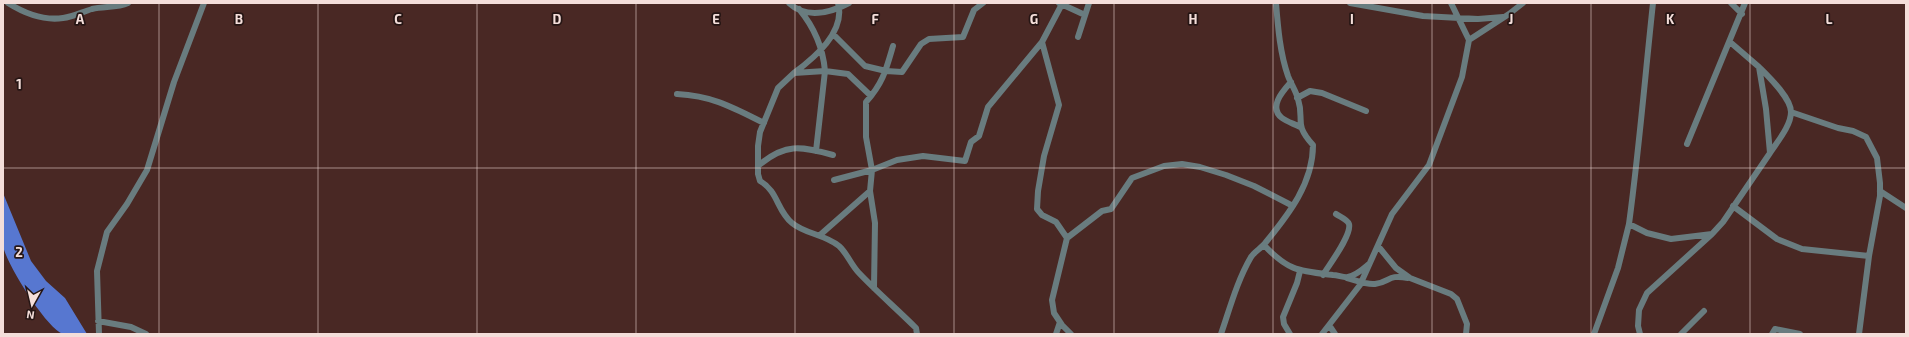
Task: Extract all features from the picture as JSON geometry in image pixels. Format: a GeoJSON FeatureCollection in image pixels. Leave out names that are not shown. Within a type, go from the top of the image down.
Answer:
{"type":"FeatureCollection","features":[{"type":"Feature","properties":{"kind":"street"},"geometry":{"type":"LineString","coordinates":[[8,3],[18,9],[36,16],[52,19],[64,18],[92,9],[128,3]]}},
{"type":"Feature","properties":{"kind":"street"},"geometry":{"type":"LineString","coordinates":[[99,334],[97,271],[107,232],[127,204],[146,170],[174,82],[204,3]]}},
{"type":"Feature","properties":{"kind":"street"},"geometry":{"type":"LineString","coordinates":[[789,3],[809,14],[830,11],[839,6],[850,3]]}},
{"type":"Feature","properties":{"kind":"street"},"geometry":{"type":"LineString","coordinates":[[833,34],[865,66],[886,71],[902,72],[921,44],[929,39],[963,37],[968,29],[974,10],[983,3]]}},
{"type":"Feature","properties":{"kind":"street"},"geometry":{"type":"LineString","coordinates":[[1078,37],[1089,3]]}},
{"type":"Feature","properties":{"kind":"street"},"geometry":{"type":"LineString","coordinates":[[1221,334],[1236,289],[1252,256],[1264,245],[1293,206],[1302,190],[1313,155],[1312,145],[1303,135],[1300,127],[1297,98],[1279,41],[1276,3]]}},
{"type":"Feature","properties":{"kind":"street"},"geometry":{"type":"LineString","coordinates":[[1350,3],[1423,16],[1478,19],[1505,16]]}},
{"type":"Feature","properties":{"kind":"street"},"geometry":{"type":"LineString","coordinates":[[1322,334],[1361,282],[1371,263],[1392,214],[1429,165],[1462,77],[1469,40],[1451,3]]}},
{"type":"Feature","properties":{"kind":"street"},"geometry":{"type":"LineString","coordinates":[[1469,40],[1523,3]]}},
{"type":"Feature","properties":{"kind":"street"},"geometry":{"type":"LineString","coordinates":[[1594,334],[1618,268],[1629,224],[1638,163],[1644,82],[1653,3]]}},
{"type":"Feature","properties":{"kind":"street"},"geometry":{"type":"LineString","coordinates":[[1731,3],[1742,14]]}},
{"type":"Feature","properties":{"kind":"street"},"geometry":{"type":"LineString","coordinates":[[1688,144],[1742,14],[1745,3]]}},
{"type":"Feature","properties":{"kind":"street"},"geometry":{"type":"LineString","coordinates":[[834,180],[872,170],[897,160],[923,156],[965,161],[971,142],[979,136],[988,107],[1042,42],[1061,4],[1085,15]]}},
{"type":"Feature","properties":{"kind":"street"},"geometry":{"type":"LineString","coordinates":[[839,6],[833,34],[821,52],[794,73],[778,88],[764,123],[758,146],[760,181],[768,186],[777,201],[782,214],[793,224],[804,230],[820,234],[839,247],[857,272],[916,328],[917,334]]}},
{"type":"Feature","properties":{"kind":"street"},"geometry":{"type":"LineString","coordinates":[[798,9],[814,29],[825,71],[816,151]]}},
{"type":"Feature","properties":{"kind":"street"},"geometry":{"type":"LineString","coordinates":[[1042,42],[1059,105],[1044,156],[1038,191],[1038,209],[1042,215],[1056,222],[1067,238]]}},
{"type":"Feature","properties":{"kind":"street"},"geometry":{"type":"LineString","coordinates":[[1640,334],[1638,326],[1639,310],[1648,293],[1712,234],[1770,153],[1783,132],[1791,112],[1787,100],[1773,82],[1759,67],[1730,42]]}},
{"type":"Feature","properties":{"kind":"street"},"geometry":{"type":"LineString","coordinates":[[874,288],[875,223],[870,191],[872,170],[866,137],[866,102],[878,88],[886,71],[893,46]]}},
{"type":"Feature","properties":{"kind":"street"},"geometry":{"type":"LineString","coordinates":[[1759,67],[1766,109],[1770,153]]}},
{"type":"Feature","properties":{"kind":"street"},"geometry":{"type":"LineString","coordinates":[[794,73],[825,71],[848,74],[872,96]]}},
{"type":"Feature","properties":{"kind":"street"},"geometry":{"type":"LineString","coordinates":[[1291,82],[1278,96],[1278,111],[1282,118],[1300,127]]}},
{"type":"Feature","properties":{"kind":"street"},"geometry":{"type":"LineString","coordinates":[[1297,98],[1310,91],[1322,93],[1366,111]]}},
{"type":"Feature","properties":{"kind":"street"},"geometry":{"type":"LineString","coordinates":[[677,94],[699,95],[723,102],[764,123]]}},
{"type":"Feature","properties":{"kind":"street"},"geometry":{"type":"LineString","coordinates":[[1791,112],[1838,128],[1853,131],[1866,137],[1877,158],[1880,191],[1877,218],[1869,256],[1859,334]]}},
{"type":"Feature","properties":{"kind":"street"},"geometry":{"type":"LineString","coordinates":[[758,166],[779,151],[791,148],[833,155]]}},
{"type":"Feature","properties":{"kind":"street"},"geometry":{"type":"LineString","coordinates":[[1071,334],[1054,313],[1052,300],[1067,238],[1102,211],[1111,210],[1132,178],[1164,166],[1182,164],[1200,167],[1254,186],[1293,206]]}},
{"type":"Feature","properties":{"kind":"street"},"geometry":{"type":"LineString","coordinates":[[820,234],[870,191]]}},
{"type":"Feature","properties":{"kind":"street"},"geometry":{"type":"LineString","coordinates":[[1880,191],[1906,208]]}},
{"type":"Feature","properties":{"kind":"street"},"geometry":{"type":"LineString","coordinates":[[1733,206],[1777,239],[1802,249],[1869,256]]}},
{"type":"Feature","properties":{"kind":"street"},"geometry":{"type":"LineString","coordinates":[[1323,275],[1347,236],[1349,226],[1347,222],[1336,214]]}},
{"type":"Feature","properties":{"kind":"street"},"geometry":{"type":"LineString","coordinates":[[1629,224],[1647,233],[1670,239],[1712,234]]}},
{"type":"Feature","properties":{"kind":"street"},"geometry":{"type":"LineString","coordinates":[[1264,245],[1284,263],[1300,271],[1376,284],[1393,276],[1410,278]]}},
{"type":"Feature","properties":{"kind":"street"},"geometry":{"type":"LineString","coordinates":[[1378,246],[1396,268],[1410,278],[1451,294],[1457,299],[1466,324],[1466,334]]}},
{"type":"Feature","properties":{"kind":"street"},"geometry":{"type":"LineString","coordinates":[[1347,278],[1356,275],[1371,263]]}},
{"type":"Feature","properties":{"kind":"street"},"geometry":{"type":"LineString","coordinates":[[1290,334],[1284,324],[1283,317],[1295,288],[1300,271]]}},
{"type":"Feature","properties":{"kind":"street"},"geometry":{"type":"LineString","coordinates":[[1681,334],[1704,310]]}},
{"type":"Feature","properties":{"kind":"street"},"geometry":{"type":"LineString","coordinates":[[98,321],[131,327],[146,334]]}},
{"type":"Feature","properties":{"kind":"street"},"geometry":{"type":"LineString","coordinates":[[1056,334],[1060,322]]}},
{"type":"Feature","properties":{"kind":"street"},"geometry":{"type":"LineString","coordinates":[[1329,325],[1335,334]]}},
{"type":"Feature","properties":{"kind":"street"},"geometry":{"type":"LineString","coordinates":[[1772,334],[1775,329],[1800,334]]}},
{"type":"Feature","properties":{"kind":"water"},"geometry":{"type":"Polygon","coordinates":[[[3,193],[31,261],[46,281],[65,298],[87,334],[66,335],[56,329],[37,308],[19,280],[11,266],[3,246],[3,193]]]}}]}
